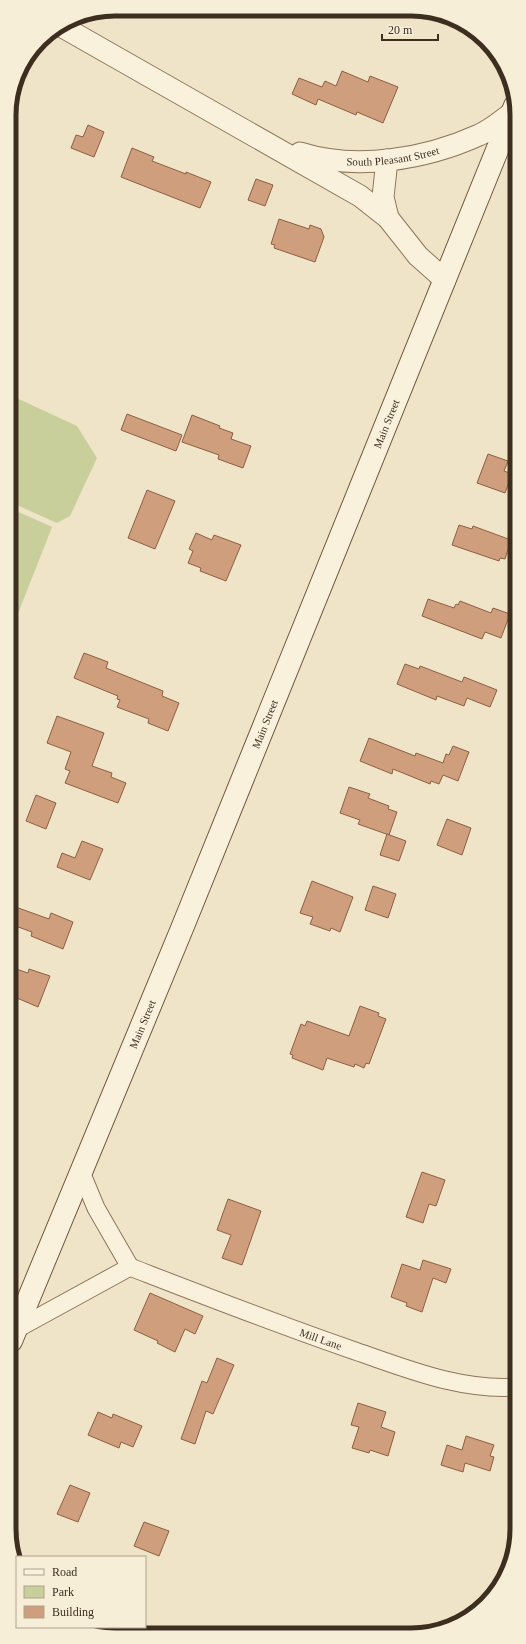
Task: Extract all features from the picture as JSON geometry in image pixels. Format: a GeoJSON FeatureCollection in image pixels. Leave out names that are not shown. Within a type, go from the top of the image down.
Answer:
{"type":"FeatureCollection","features":[{"type":"Feature","properties":{"kind":"main road","name":"Main Street"},"geometry":{"type":"LineString","coordinates":[[16,1329],[186,919],[510,121]]}},
{"type":"Feature","properties":{"kind":"street","name":"South Pleasant Street"},"geometry":{"type":"LineString","coordinates":[[66,29],[360,196],[388,218],[418,256],[446,280]]}},
{"type":"Feature","properties":{"kind":"street","name":"South Pleasant Street"},"geometry":{"type":"LineString","coordinates":[[267,143],[323,159],[387,160],[425,153],[457,144],[480,135],[510,114]]}},
{"type":"Feature","properties":{"kind":"street"},"geometry":{"type":"LineString","coordinates":[[387,160],[383,197],[388,218]]}},
{"type":"Feature","properties":{"kind":"street"},"geometry":{"type":"LineString","coordinates":[[16,1334],[130,1267],[96,1208],[81,1172]]}},
{"type":"Feature","properties":{"kind":"street","name":"Mill Lane"},"geometry":{"type":"LineString","coordinates":[[130,1267],[270,1322],[411,1370],[473,1386],[496,1389],[510,1388]]}},
{"type":"Feature","properties":{"kind":"green space"},"geometry":{"type":"Polygon","coordinates":[[[16,398],[77,426],[97,458],[70,516],[57,523],[16,505],[16,398]]]}},
{"type":"Feature","properties":{"kind":"green space"},"geometry":{"type":"Polygon","coordinates":[[[16,511],[52,527],[16,619],[16,511]]]}},
{"type":"Feature","properties":{"kind":"building"},"geometry":{"type":"Polygon","coordinates":[[[342,71],[368,82],[370,76],[398,87],[383,123],[357,112],[356,115],[318,99],[316,105],[292,94],[299,78],[322,87],[325,81],[336,86],[342,71]]]}},
{"type":"Feature","properties":{"kind":"building"},"geometry":{"type":"Polygon","coordinates":[[[88,125],[104,132],[94,157],[71,148],[76,135],[83,137],[88,125]]]}},
{"type":"Feature","properties":{"kind":"building"},"geometry":{"type":"Polygon","coordinates":[[[132,148],[154,157],[152,161],[211,182],[200,208],[121,177],[132,148]]]}},
{"type":"Feature","properties":{"kind":"building"},"geometry":{"type":"Polygon","coordinates":[[[256,179],[273,185],[265,206],[248,200],[256,179]]]}},
{"type":"Feature","properties":{"kind":"building"},"geometry":{"type":"Polygon","coordinates":[[[279,219],[309,229],[310,225],[321,229],[324,237],[315,262],[274,248],[275,245],[271,244],[279,219]]]}},
{"type":"Feature","properties":{"kind":"building"},"geometry":{"type":"Polygon","coordinates":[[[127,414],[182,435],[176,451],[121,430],[127,414]]]}},
{"type":"Feature","properties":{"kind":"building"},"geometry":{"type":"Polygon","coordinates":[[[192,415],[220,426],[219,428],[233,433],[231,439],[251,446],[243,468],[218,459],[219,455],[182,442],[192,415]]]}},
{"type":"Feature","properties":{"kind":"building"},"geometry":{"type":"Polygon","coordinates":[[[488,454],[508,461],[504,471],[510,473],[510,479],[505,493],[477,483],[488,454]]]}},
{"type":"Feature","properties":{"kind":"building"},"geometry":{"type":"Polygon","coordinates":[[[147,490],[175,501],[155,549],[128,538],[147,490]]]}},
{"type":"Feature","properties":{"kind":"building"},"geometry":{"type":"Polygon","coordinates":[[[459,525],[472,529],[473,526],[510,540],[505,559],[500,558],[499,561],[452,545],[459,525]]]}},
{"type":"Feature","properties":{"kind":"building"},"geometry":{"type":"Polygon","coordinates":[[[196,533],[212,540],[214,535],[241,545],[226,581],[200,571],[201,568],[188,563],[193,551],[189,549],[196,533]]]}},
{"type":"Feature","properties":{"kind":"building"},"geometry":{"type":"Polygon","coordinates":[[[428,599],[454,608],[460,601],[491,613],[493,608],[510,614],[501,638],[485,632],[482,639],[422,616],[428,599]]]}},
{"type":"Feature","properties":{"kind":"building"},"geometry":{"type":"Polygon","coordinates":[[[84,653],[108,662],[106,668],[163,691],[162,696],[179,703],[168,731],[148,723],[149,719],[117,707],[120,700],[117,699],[118,696],[74,678],[84,653]]]}},
{"type":"Feature","properties":{"kind":"building"},"geometry":{"type":"Polygon","coordinates":[[[405,664],[419,669],[420,666],[462,682],[464,677],[497,690],[490,707],[467,698],[464,706],[437,696],[436,700],[397,684],[405,664]]]}},
{"type":"Feature","properties":{"kind":"building"},"geometry":{"type":"Polygon","coordinates":[[[57,716],[104,733],[92,766],[112,773],[111,777],[126,783],[118,803],[65,783],[70,771],[65,769],[71,752],[47,743],[57,716]]]}},
{"type":"Feature","properties":{"kind":"building"},"geometry":{"type":"Polygon","coordinates":[[[369,738],[415,756],[416,753],[443,763],[446,754],[449,755],[453,746],[469,752],[458,781],[443,775],[439,784],[431,781],[430,784],[393,769],[392,774],[360,761],[369,738]]]}},
{"type":"Feature","properties":{"kind":"building"},"geometry":{"type":"Polygon","coordinates":[[[349,787],[370,794],[368,798],[389,806],[388,809],[397,812],[389,835],[358,824],[360,820],[340,813],[349,787]]]}},
{"type":"Feature","properties":{"kind":"building"},"geometry":{"type":"Polygon","coordinates":[[[36,795],[56,803],[46,829],[26,821],[36,795]]]}},
{"type":"Feature","properties":{"kind":"building"},"geometry":{"type":"Polygon","coordinates":[[[447,819],[471,828],[462,855],[437,845],[447,819]]]}},
{"type":"Feature","properties":{"kind":"building"},"geometry":{"type":"Polygon","coordinates":[[[387,834],[406,841],[399,861],[380,855],[387,834]]]}},
{"type":"Feature","properties":{"kind":"building"},"geometry":{"type":"Polygon","coordinates":[[[82,841],[103,849],[90,880],[57,867],[62,853],[75,858],[82,841]]]}},
{"type":"Feature","properties":{"kind":"building"},"geometry":{"type":"Polygon","coordinates":[[[312,881],[353,897],[340,932],[331,928],[330,931],[310,924],[313,917],[300,913],[312,881]]]}},
{"type":"Feature","properties":{"kind":"building"},"geometry":{"type":"Polygon","coordinates":[[[373,886],[396,894],[388,918],[365,910],[373,886]]]}},
{"type":"Feature","properties":{"kind":"building"},"geometry":{"type":"Polygon","coordinates":[[[16,907],[49,919],[51,913],[73,922],[63,949],[31,936],[32,932],[16,926],[16,907]]]}},
{"type":"Feature","properties":{"kind":"building"},"geometry":{"type":"Polygon","coordinates":[[[16,969],[28,973],[29,969],[50,976],[38,1007],[16,998],[16,969]]]}},
{"type":"Feature","properties":{"kind":"building"},"geometry":{"type":"Polygon","coordinates":[[[360,1006],[379,1013],[378,1016],[386,1019],[369,1064],[366,1063],[364,1068],[355,1064],[354,1067],[327,1058],[323,1070],[292,1058],[293,1055],[290,1054],[301,1024],[305,1026],[307,1021],[349,1036],[360,1006]]]}},
{"type":"Feature","properties":{"kind":"building"},"geometry":{"type":"Polygon","coordinates":[[[422,1172],[445,1180],[436,1206],[429,1204],[423,1223],[406,1217],[422,1172]]]}},
{"type":"Feature","properties":{"kind":"building"},"geometry":{"type":"Polygon","coordinates":[[[228,1199],[261,1211],[242,1265],[222,1258],[231,1235],[217,1230],[228,1199]]]}},
{"type":"Feature","properties":{"kind":"building"},"geometry":{"type":"Polygon","coordinates":[[[423,1260],[451,1269],[446,1283],[433,1278],[422,1312],[406,1306],[407,1303],[391,1297],[402,1264],[420,1270],[423,1260]]]}},
{"type":"Feature","properties":{"kind":"building"},"geometry":{"type":"Polygon","coordinates":[[[150,1293],[203,1316],[195,1334],[185,1329],[175,1352],[157,1343],[158,1341],[134,1330],[150,1293]]]}},
{"type":"Feature","properties":{"kind":"building"},"geometry":{"type":"Polygon","coordinates":[[[217,1358],[234,1365],[213,1414],[206,1411],[195,1444],[181,1439],[202,1381],[207,1383],[217,1358]]]}},
{"type":"Feature","properties":{"kind":"building"},"geometry":{"type":"Polygon","coordinates":[[[358,1403],[386,1412],[381,1427],[395,1432],[388,1456],[370,1450],[369,1453],[352,1448],[359,1427],[351,1425],[358,1403]]]}},
{"type":"Feature","properties":{"kind":"building"},"geometry":{"type":"Polygon","coordinates":[[[98,1412],[112,1418],[113,1414],[142,1426],[133,1447],[121,1442],[119,1448],[88,1435],[98,1412]]]}},
{"type":"Feature","properties":{"kind":"building"},"geometry":{"type":"Polygon","coordinates":[[[466,1436],[494,1445],[490,1456],[494,1457],[490,1471],[465,1463],[463,1472],[441,1465],[447,1445],[462,1450],[466,1436]]]}},
{"type":"Feature","properties":{"kind":"building"},"geometry":{"type":"Polygon","coordinates":[[[70,1485],[90,1493],[78,1522],[57,1514],[70,1485]]]}},
{"type":"Feature","properties":{"kind":"building"},"geometry":{"type":"Polygon","coordinates":[[[144,1522],[169,1531],[159,1556],[134,1546],[144,1522]]]}}]}
